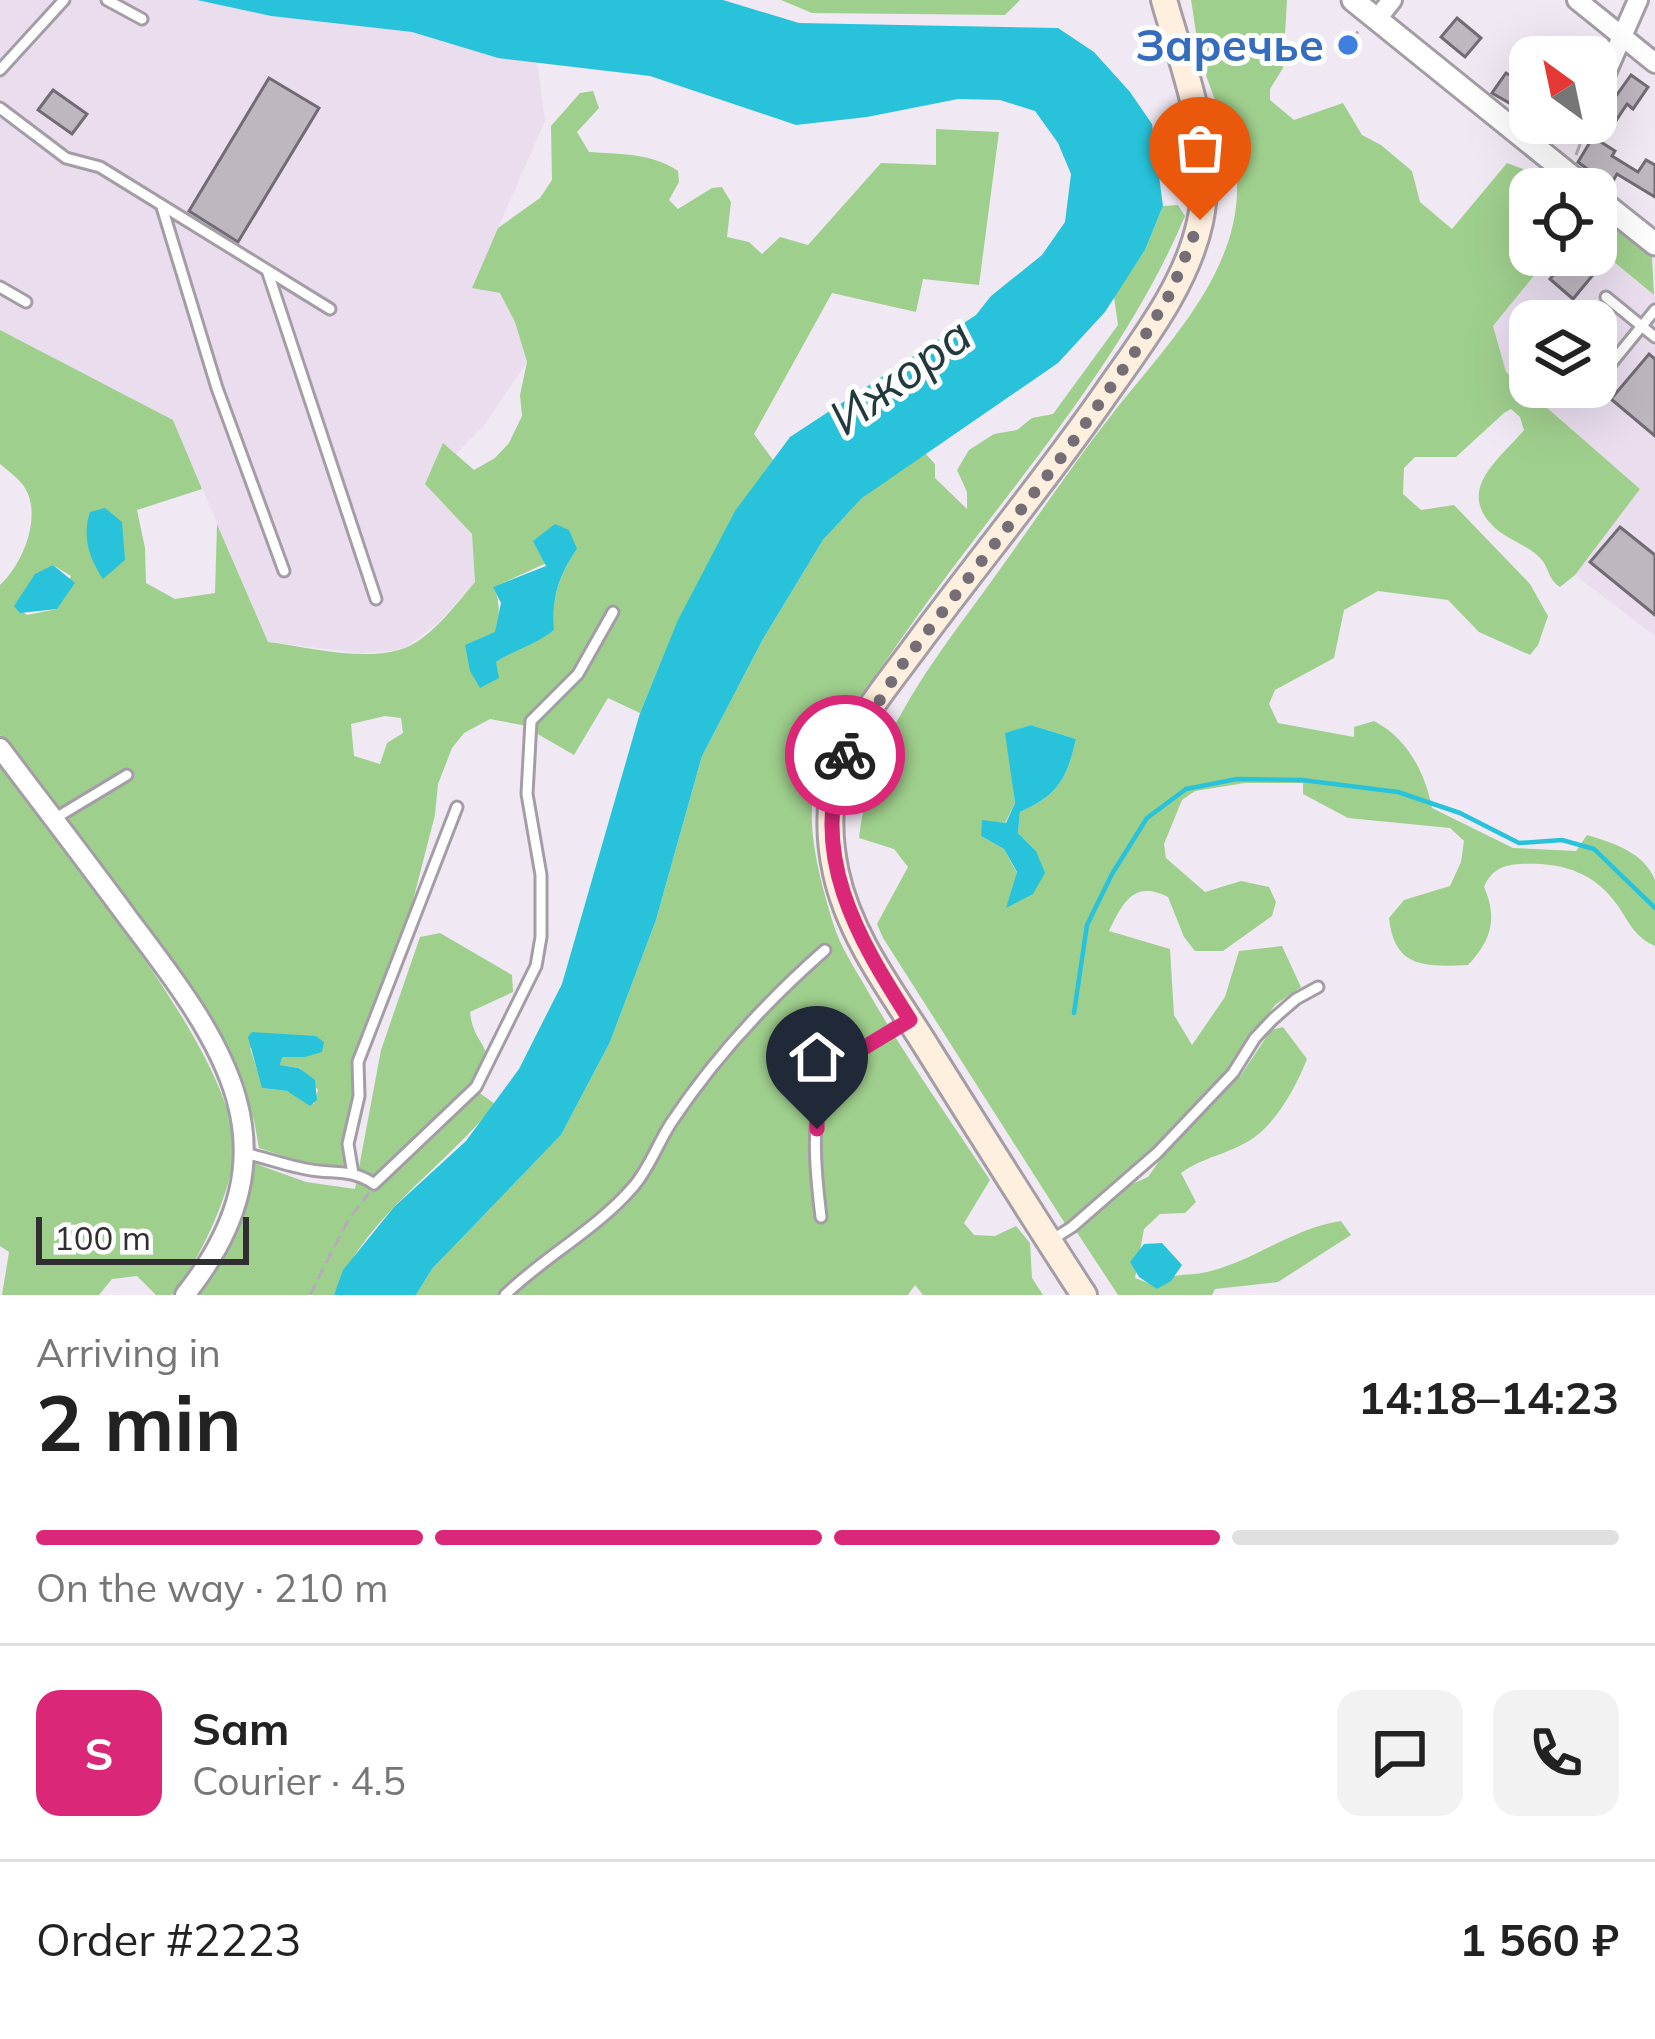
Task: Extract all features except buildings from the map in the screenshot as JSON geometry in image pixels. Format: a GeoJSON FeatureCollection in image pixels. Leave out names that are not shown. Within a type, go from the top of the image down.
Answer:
{"type":"FeatureCollection","features":[{"type":"Feature","properties":{"kind":"main road"},"geometry":{"type":"LineString","coordinates":[[1084,1295],[872,960],[837,878],[831,836],[838,773],[854,734],[1137,349],[1195,240],[1204,164],[1164,0]]}},
{"type":"Feature","properties":{"kind":"street"},"geometry":{"type":"LineString","coordinates":[[1353,0],[1561,168]]}},
{"type":"Feature","properties":{"kind":"street"},"geometry":{"type":"LineString","coordinates":[[1377,19],[1392,0]]}},
{"type":"Feature","properties":{"kind":"street"},"geometry":{"type":"LineString","coordinates":[[1577,0],[1655,63]]}},
{"type":"Feature","properties":{"kind":"street"},"geometry":{"type":"LineString","coordinates":[[1617,47],[1638,0]]}},
{"type":"Feature","properties":{"kind":"street"},"geometry":{"type":"LineString","coordinates":[[1617,213],[1655,244]]}},
{"type":"Feature","properties":{"kind":"street"},"geometry":{"type":"LineString","coordinates":[[0,748],[206,1024],[233,1089],[244,1153],[236,1209],[208,1267],[185,1295]]}},
{"type":"Feature","properties":{"kind":"lane"},"geometry":{"type":"LineString","coordinates":[[0,70],[64,0]]}},
{"type":"Feature","properties":{"kind":"lane"},"geometry":{"type":"LineString","coordinates":[[107,0],[142,19]]}},
{"type":"Feature","properties":{"kind":"lane"},"geometry":{"type":"LineString","coordinates":[[0,108],[66,158],[100,167],[330,309]]}},
{"type":"Feature","properties":{"kind":"lane"},"geometry":{"type":"LineString","coordinates":[[162,205],[217,388],[284,571]]}},
{"type":"Feature","properties":{"kind":"lane"},"geometry":{"type":"LineString","coordinates":[[267,270],[376,599]]}},
{"type":"Feature","properties":{"kind":"lane"},"geometry":{"type":"LineString","coordinates":[[0,287],[26,302]]}},
{"type":"Feature","properties":{"kind":"lane"},"geometry":{"type":"LineString","coordinates":[[1606,297],[1655,337]]}},
{"type":"Feature","properties":{"kind":"lane"},"geometry":{"type":"LineString","coordinates":[[1617,357],[1655,310]]}},
{"type":"Feature","properties":{"kind":"lane"},"geometry":{"type":"LineString","coordinates":[[244,1153],[318,1171],[353,1174],[374,1184],[476,1087],[536,966],[542,937],[542,875],[527,794],[531,721],[578,674],[613,612]]}},
{"type":"Feature","properties":{"kind":"lane"},"geometry":{"type":"LineString","coordinates":[[54,819],[128,775]]}},
{"type":"Feature","properties":{"kind":"lane"},"geometry":{"type":"LineString","coordinates":[[353,1174],[348,1144],[359,1096],[358,1062],[457,807]]}},
{"type":"Feature","properties":{"kind":"lane"},"geometry":{"type":"LineString","coordinates":[[505,1295],[637,1184],[698,1086],[782,988],[825,950]]}},
{"type":"Feature","properties":{"kind":"lane"},"geometry":{"type":"LineString","coordinates":[[1049,1241],[1072,1227],[1157,1153],[1233,1072],[1264,1028],[1296,998],[1318,987]]}},
{"type":"Feature","properties":{"kind":"lane"},"geometry":{"type":"LineString","coordinates":[[821,1217],[815,1166],[817,1103],[827,1070],[910,1020]]}},
{"type":"Feature","properties":{"kind":"path"},"geometry":{"type":"LineString","coordinates":[[310,1295],[347,1222],[374,1184]]}},
{"type":"Feature","properties":{"kind":"shaded area"},"geometry":{"type":"Polygon","coordinates":[[[0,0],[197,0],[271,16],[412,32],[498,58],[537,60],[545,121],[472,287],[500,293],[527,362],[483,427],[426,484],[472,534],[475,582],[439,622],[402,650],[361,653],[268,642],[173,420],[0,330],[0,0]]]}},
{"type":"Feature","properties":{"kind":"shaded area"},"geometry":{"type":"Polygon","coordinates":[[[1617,264],[1655,296],[1655,636],[1575,575],[1640,489],[1547,408],[1617,408],[1617,300],[1514,300],[1534,276],[1617,276],[1617,264]]]}},
{"type":"Feature","properties":{"kind":"shaded area"},"geometry":{"type":"Polygon","coordinates":[[[1509,306],[1509,375],[1506,372],[1493,326],[1509,306]]]}},
{"type":"Feature","properties":{"kind":"green space"},"geometry":{"type":"Polygon","coordinates":[[[781,0],[1020,0],[1005,15],[812,13],[781,0]]]}},
{"type":"Feature","properties":{"kind":"green space"},"geometry":{"type":"Polygon","coordinates":[[[1191,0],[1287,0],[1283,68],[1270,89],[1270,100],[1294,120],[1343,103],[1362,135],[1412,171],[1420,202],[1452,229],[1507,163],[1520,168],[1509,168],[1509,276],[1534,276],[1514,300],[1509,300],[1493,326],[1509,375],[1509,408],[1547,408],[1640,489],[1575,575],[1560,587],[1539,557],[1503,534],[1482,511],[1481,486],[1524,430],[1520,417],[1511,409],[1504,413],[1456,457],[1415,457],[1404,468],[1403,494],[1421,510],[1454,505],[1530,584],[1548,616],[1538,645],[1530,655],[1479,632],[1448,600],[1378,591],[1344,610],[1334,658],[1275,690],[1269,704],[1278,723],[1354,737],[1354,727],[1374,721],[1386,728],[1413,757],[1432,808],[1513,848],[1576,851],[1587,835],[1627,850],[1655,880],[1655,946],[1638,934],[1609,894],[1587,877],[1562,867],[1520,864],[1498,870],[1487,881],[1490,929],[1468,965],[1414,961],[1397,947],[1389,918],[1404,900],[1450,886],[1464,841],[1450,828],[1348,818],[1303,794],[1303,783],[1245,783],[1195,791],[1182,800],[1164,844],[1166,858],[1205,892],[1241,881],[1269,887],[1276,902],[1272,916],[1223,951],[1195,951],[1168,897],[1146,891],[1125,903],[1109,931],[1170,949],[1174,1015],[1192,1045],[1225,997],[1239,951],[1282,946],[1301,987],[1275,1005],[1219,1082],[1153,1150],[1066,1225],[883,938],[877,924],[908,867],[894,849],[859,838],[878,763],[912,695],[1084,451],[1195,308],[1226,249],[1234,218],[1236,170],[1202,63],[1191,0]],[[1031,725],[1006,733],[1015,803],[1005,823],[983,821],[981,836],[1004,849],[1017,873],[1007,907],[1036,851],[1018,833],[1020,812],[1044,799],[1069,765],[1076,739],[1031,725]]]}},
{"type":"Feature","properties":{"kind":"green space"},"geometry":{"type":"Polygon","coordinates":[[[593,91],[599,108],[577,132],[589,152],[646,158],[678,171],[679,182],[669,200],[678,209],[722,187],[731,202],[727,237],[749,242],[762,254],[780,237],[808,245],[881,163],[936,165],[936,129],[999,132],[979,285],[923,279],[916,312],[832,293],[754,434],[773,460],[698,582],[640,713],[608,698],[574,755],[522,725],[490,719],[464,733],[452,748],[438,784],[435,815],[410,912],[375,1007],[345,1170],[314,1166],[259,1148],[254,1120],[220,1040],[0,735],[0,585],[23,552],[32,510],[23,485],[0,464],[0,330],[173,420],[202,489],[137,510],[146,583],[175,599],[215,593],[217,524],[268,642],[367,654],[410,646],[441,622],[475,582],[472,534],[425,484],[443,443],[474,470],[509,443],[522,416],[520,395],[527,362],[515,322],[500,293],[472,288],[498,228],[540,198],[552,180],[551,126],[580,93],[593,91]],[[577,549],[494,587],[499,614],[496,662],[554,630],[558,588],[577,549]],[[53,565],[32,581],[15,606],[27,615],[57,609],[71,576],[53,565]],[[385,716],[351,724],[354,756],[380,764],[387,743],[403,733],[401,718],[385,716]],[[250,1048],[263,1088],[287,1091],[314,1104],[318,1090],[300,1068],[280,1065],[281,1057],[305,1057],[250,1048]]]}},
{"type":"Feature","properties":{"kind":"green space"},"geometry":{"type":"Polygon","coordinates":[[[1178,205],[1185,216],[1126,329],[865,691],[827,753],[812,805],[816,857],[839,940],[990,1180],[964,1223],[974,1235],[995,1236],[1016,1226],[1030,1243],[1032,1278],[1043,1295],[923,1295],[915,1285],[908,1295],[416,1295],[432,1269],[561,1135],[610,1042],[656,920],[702,756],[763,639],[823,540],[862,498],[924,452],[935,464],[935,478],[967,509],[967,492],[957,470],[969,450],[994,434],[1053,414],[1118,325],[1114,297],[1145,250],[1163,206],[1178,205]]]}},
{"type":"Feature","properties":{"kind":"green space"},"geometry":{"type":"Polygon","coordinates":[[[1617,229],[1652,257],[1654,295],[1617,264],[1617,229]]]}},
{"type":"Feature","properties":{"kind":"green space"},"geometry":{"type":"Polygon","coordinates":[[[0,766],[142,955],[209,1066],[229,1114],[234,1154],[226,1189],[202,1247],[172,1295],[156,1295],[137,1276],[112,1279],[99,1295],[2,1295],[9,1252],[0,1246],[0,766]]]}},
{"type":"Feature","properties":{"kind":"green space"},"geometry":{"type":"Polygon","coordinates":[[[440,933],[512,975],[513,992],[470,1012],[486,1055],[470,1086],[495,1104],[385,1217],[347,1267],[334,1295],[198,1295],[235,1234],[253,1163],[306,1182],[355,1189],[381,1050],[420,937],[440,933]]]}},
{"type":"Feature","properties":{"kind":"green space"},"geometry":{"type":"Polygon","coordinates":[[[1283,1027],[1307,1059],[1291,1092],[1270,1123],[1252,1139],[1181,1173],[1196,1202],[1185,1213],[1160,1214],[1144,1229],[1135,1278],[1153,1285],[1175,1276],[1207,1272],[1306,1230],[1341,1221],[1351,1235],[1278,1282],[1215,1289],[1212,1295],[1118,1295],[1076,1231],[1130,1185],[1148,1177],[1241,1075],[1271,1030],[1283,1027]]]}},
{"type":"Feature","properties":{"kind":"water","name":"Ижора"},"geometry":{"type":"Polygon","coordinates":[[[197,0],[723,0],[799,23],[1058,28],[1094,52],[1152,124],[1163,206],[1145,250],[1105,312],[1058,363],[862,498],[823,540],[763,639],[702,756],[656,920],[610,1042],[561,1135],[432,1269],[416,1295],[334,1295],[343,1270],[394,1207],[466,1141],[519,1069],[562,984],[640,713],[678,620],[735,511],[790,437],[976,315],[991,296],[1042,255],[1065,222],[1071,174],[1058,143],[1035,111],[1000,100],[958,99],[796,125],[650,76],[498,58],[412,32],[271,16],[197,0]]]}},
{"type":"Feature","properties":{"kind":"water"},"geometry":{"type":"Polygon","coordinates":[[[105,508],[122,522],[125,560],[103,579],[91,555],[87,530],[90,512],[105,508]]]}},
{"type":"Feature","properties":{"kind":"water"},"geometry":{"type":"Polygon","coordinates":[[[555,524],[569,530],[577,549],[558,588],[554,630],[496,662],[499,678],[480,688],[470,671],[465,645],[495,632],[501,603],[493,587],[546,566],[533,541],[555,524]]]}},
{"type":"Feature","properties":{"kind":"water"},"geometry":{"type":"Polygon","coordinates":[[[53,565],[75,583],[57,609],[20,613],[14,606],[35,574],[53,565]]]}},
{"type":"Feature","properties":{"kind":"water"},"geometry":{"type":"Polygon","coordinates":[[[1031,725],[1076,739],[1059,784],[1020,812],[1018,833],[1036,851],[1045,873],[1033,894],[1006,908],[1017,872],[1004,849],[981,836],[982,820],[1006,823],[1015,803],[1005,733],[1031,725]]]}},
{"type":"Feature","properties":{"kind":"water"},"geometry":{"type":"Polygon","coordinates":[[[252,1032],[316,1036],[324,1042],[322,1052],[282,1057],[280,1065],[299,1068],[315,1080],[317,1100],[310,1106],[287,1091],[262,1088],[248,1037],[252,1032]]]}},
{"type":"Feature","properties":{"kind":"water"},"geometry":{"type":"Polygon","coordinates":[[[1162,1243],[1182,1265],[1171,1281],[1157,1289],[1139,1277],[1130,1262],[1144,1244],[1162,1243]]]}},
{"type":"Feature","properties":{"kind":"waterway"},"geometry":{"type":"LineString","coordinates":[[1074,1013],[1087,925],[1147,818],[1186,789],[1237,779],[1302,780],[1398,792],[1460,813],[1519,843],[1562,840],[1594,849],[1655,908]]}},
{"type":"Feature","properties":{"kind":"way so far"},"geometry":{"type":"LineString","coordinates":[[845,755],[854,734],[904,662],[1070,446],[1137,349],[1171,292],[1200,220]]}},
{"type":"Feature","properties":{"kind":"place","name":"Заречье"},"geometry":{"type":"Point","coordinates":[1348,45]}},
{"type":"Feature","properties":{"kind":"route"},"geometry":{"type":"LineString","coordinates":[[817,1129],[817,1103],[827,1070],[910,1020],[872,960],[837,878],[831,814],[845,755]]}}]}
